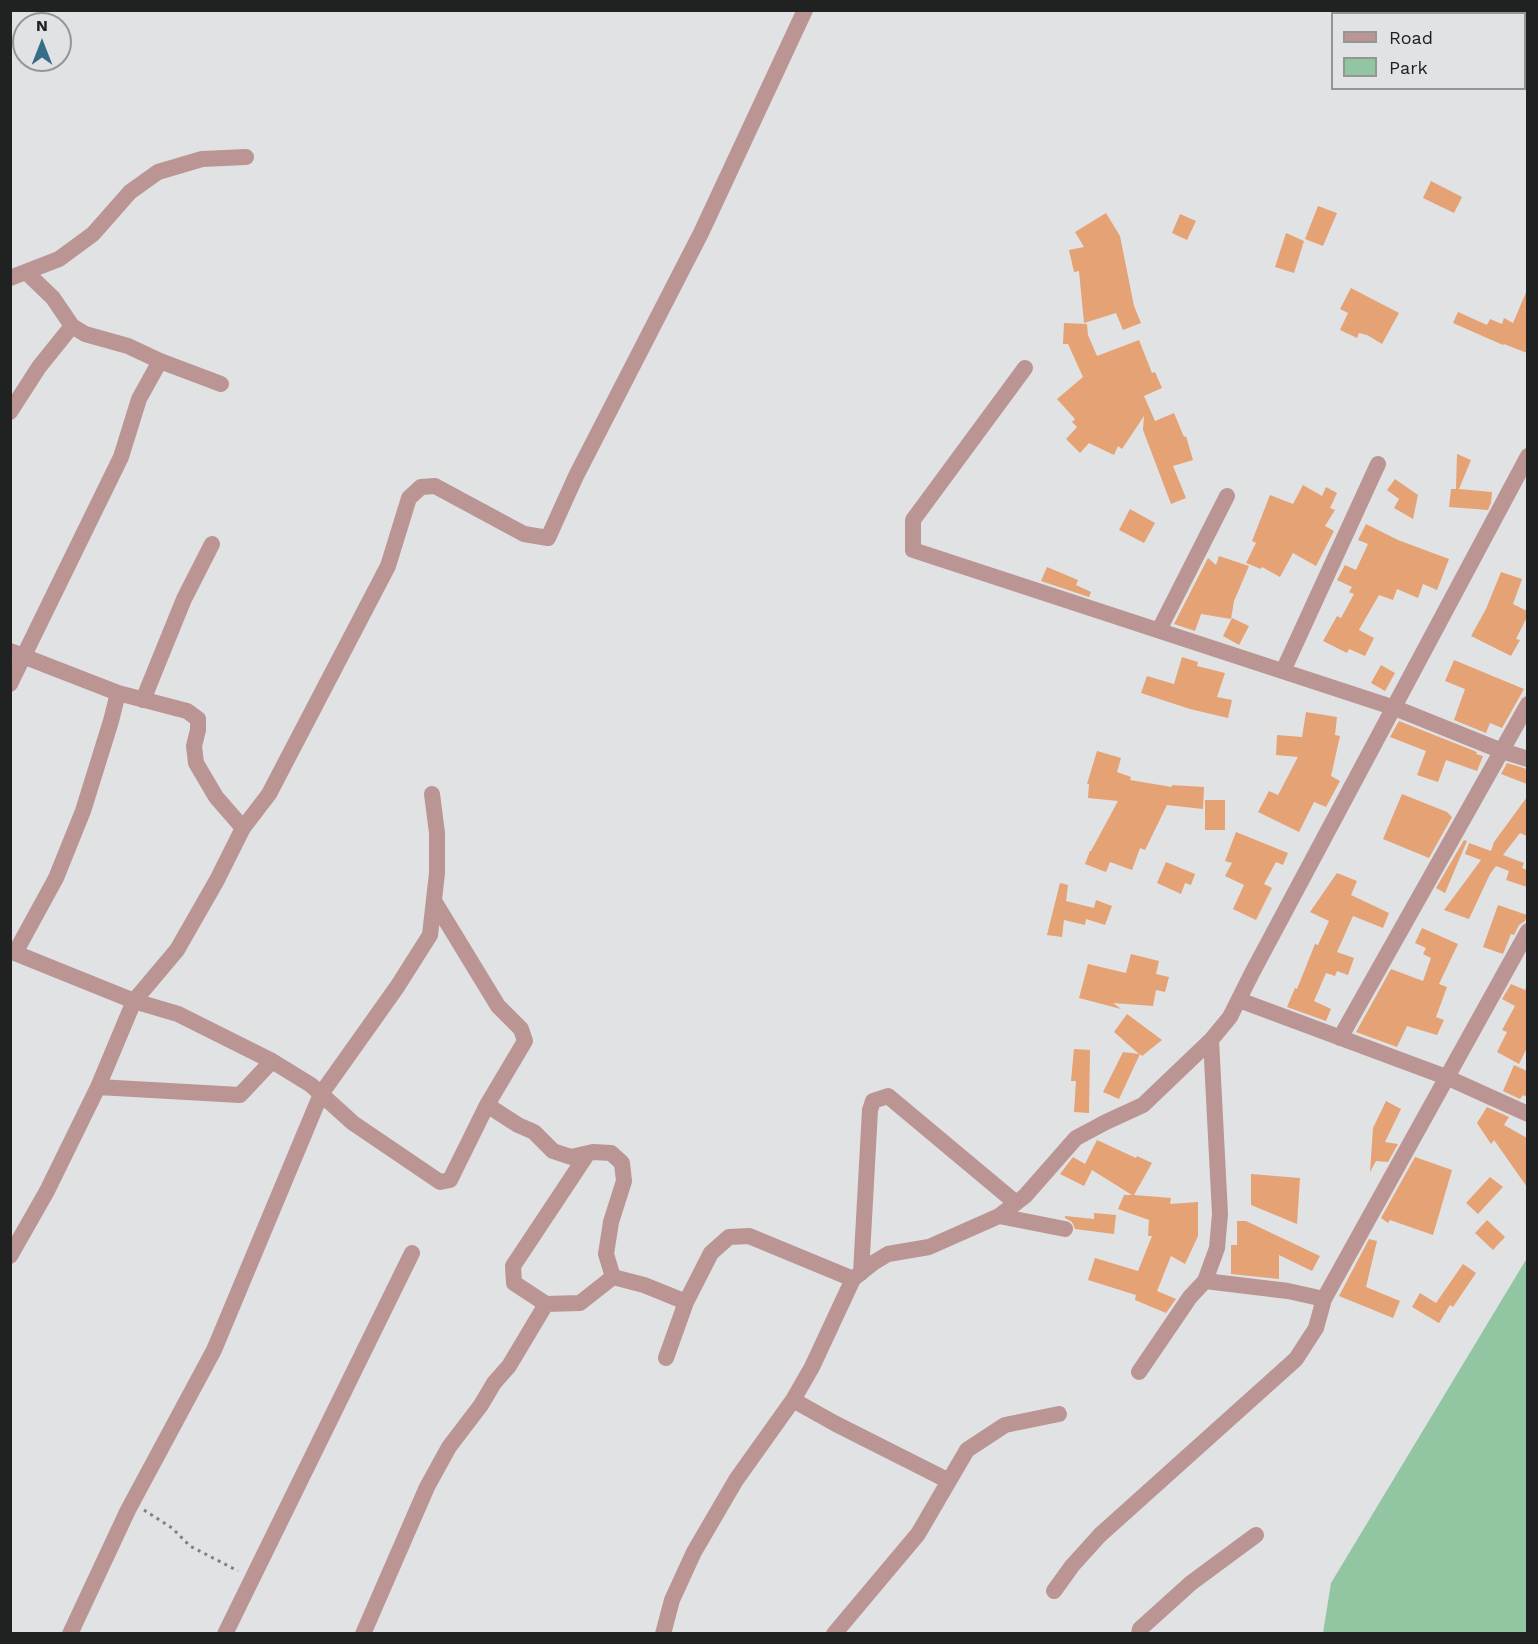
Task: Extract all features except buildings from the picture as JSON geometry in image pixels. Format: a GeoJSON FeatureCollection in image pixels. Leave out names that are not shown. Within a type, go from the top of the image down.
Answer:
{"type":"FeatureCollection","features":[{"type":"Feature","properties":{"kind":"street"},"geometry":{"type":"LineString","coordinates":[[10,1256],[47,1191],[98,1087],[134,1001],[177,950],[217,880],[243,828],[269,794],[388,566],[409,498],[421,488],[435,486],[524,534],[548,538],[576,476],[701,233],[805,10]]}},
{"type":"Feature","properties":{"kind":"street"},"geometry":{"type":"LineString","coordinates":[[18,275],[59,259],[93,234],[130,192],[158,172],[202,159],[246,157]]}},
{"type":"Feature","properties":{"kind":"street"},"geometry":{"type":"LineString","coordinates":[[18,275],[53,298],[72,326],[85,334],[128,346],[221,384]]}},
{"type":"Feature","properties":{"kind":"street"},"geometry":{"type":"LineString","coordinates":[[10,411],[39,367],[72,326]]}},
{"type":"Feature","properties":{"kind":"street"},"geometry":{"type":"LineString","coordinates":[[10,684],[17,654],[121,457],[140,399],[160,361]]}},
{"type":"Feature","properties":{"kind":"street"},"geometry":{"type":"LineString","coordinates":[[1024,368],[913,520],[913,550],[1395,708],[1527,759]]}},
{"type":"Feature","properties":{"kind":"street"},"geometry":{"type":"LineString","coordinates":[[857,1276],[888,1254],[928,1247],[999,1216],[1025,1196],[1076,1138],[1143,1106],[1211,1040],[1230,1017],[1527,456]]}},
{"type":"Feature","properties":{"kind":"street"},"geometry":{"type":"LineString","coordinates":[[1283,671],[1377,464]]}},
{"type":"Feature","properties":{"kind":"street"},"geometry":{"type":"LineString","coordinates":[[1159,630],[1227,496]]}},
{"type":"Feature","properties":{"kind":"street"},"geometry":{"type":"LineString","coordinates":[[143,700],[184,600],[212,544]]}},
{"type":"Feature","properties":{"kind":"street"},"geometry":{"type":"LineString","coordinates":[[17,654],[118,693],[187,711],[198,719],[194,746],[196,763],[216,797],[243,828]]}},
{"type":"Feature","properties":{"kind":"street"},"geometry":{"type":"LineString","coordinates":[[118,693],[83,811],[56,878],[13,952],[134,1001],[178,1014],[272,1061],[311,1085],[353,1123],[440,1182],[450,1180],[487,1105],[525,1041],[521,1029],[498,1006],[434,901]]}},
{"type":"Feature","properties":{"kind":"street"},"geometry":{"type":"LineString","coordinates":[[1340,1038],[1527,704]]}},
{"type":"Feature","properties":{"kind":"street"},"geometry":{"type":"LineString","coordinates":[[69,1634],[133,1502],[214,1350],[321,1094],[397,987],[430,935],[437,873],[437,833],[432,794]]}},
{"type":"Feature","properties":{"kind":"street"},"geometry":{"type":"LineString","coordinates":[[1054,1591],[1072,1566],[1100,1535],[1296,1359],[1316,1329],[1324,1299],[1527,932]]}},
{"type":"Feature","properties":{"kind":"street"},"geometry":{"type":"LineString","coordinates":[[1239,1000],[1446,1077],[1527,1114]]}},
{"type":"Feature","properties":{"kind":"street"},"geometry":{"type":"LineString","coordinates":[[1139,1372],[1190,1297],[1205,1281],[1217,1248],[1220,1214],[1211,1040]]}},
{"type":"Feature","properties":{"kind":"street"},"geometry":{"type":"LineString","coordinates":[[98,1087],[240,1095],[272,1061]]}},
{"type":"Feature","properties":{"kind":"street"},"geometry":{"type":"LineString","coordinates":[[663,1634],[672,1600],[694,1552],[736,1480],[793,1400],[857,1276],[870,1110],[873,1101],[888,1096],[1016,1203]]}},
{"type":"Feature","properties":{"kind":"street"},"geometry":{"type":"LineString","coordinates":[[487,1105],[518,1125],[534,1132],[553,1151],[571,1157],[588,1153],[611,1153],[622,1163],[624,1181],[611,1222],[606,1254],[613,1277]]}},
{"type":"Feature","properties":{"kind":"street"},"geometry":{"type":"LineString","coordinates":[[588,1153],[513,1266],[514,1283],[546,1304],[580,1303],[613,1277]]}},
{"type":"Feature","properties":{"kind":"street"},"geometry":{"type":"LineString","coordinates":[[999,1216],[1065,1229]]}},
{"type":"Feature","properties":{"kind":"street"},"geometry":{"type":"LineString","coordinates":[[666,1358],[686,1302],[711,1253],[729,1237],[749,1236],[857,1276]]}},
{"type":"Feature","properties":{"kind":"street"},"geometry":{"type":"LineString","coordinates":[[225,1634],[412,1253]]}},
{"type":"Feature","properties":{"kind":"street"},"geometry":{"type":"LineString","coordinates":[[613,1277],[644,1285],[686,1302]]}},
{"type":"Feature","properties":{"kind":"street"},"geometry":{"type":"LineString","coordinates":[[1205,1281],[1288,1291],[1324,1299]]}},
{"type":"Feature","properties":{"kind":"street"},"geometry":{"type":"LineString","coordinates":[[363,1634],[427,1487],[449,1447],[481,1405],[494,1383],[509,1366],[546,1304]]}},
{"type":"Feature","properties":{"kind":"street"},"geometry":{"type":"LineString","coordinates":[[793,1400],[949,1481]]}},
{"type":"Feature","properties":{"kind":"street"},"geometry":{"type":"LineString","coordinates":[[834,1634],[918,1534],[968,1450],[1005,1425],[1059,1414]]}},
{"type":"Feature","properties":{"kind":"street"},"geometry":{"type":"LineString","coordinates":[[1138,1634],[1140,1629],[1191,1582],[1256,1535]]}},
{"type":"Feature","properties":{"kind":"path"},"geometry":{"type":"LineString","coordinates":[[133,1502],[172,1528],[190,1546],[207,1557],[251,1577]]}},
{"type":"Feature","properties":{"kind":"green space"},"geometry":{"type":"Polygon","coordinates":[[[1527,1258],[1527,1633],[1323,1633],[1331,1583],[1527,1258]]]}}]}
